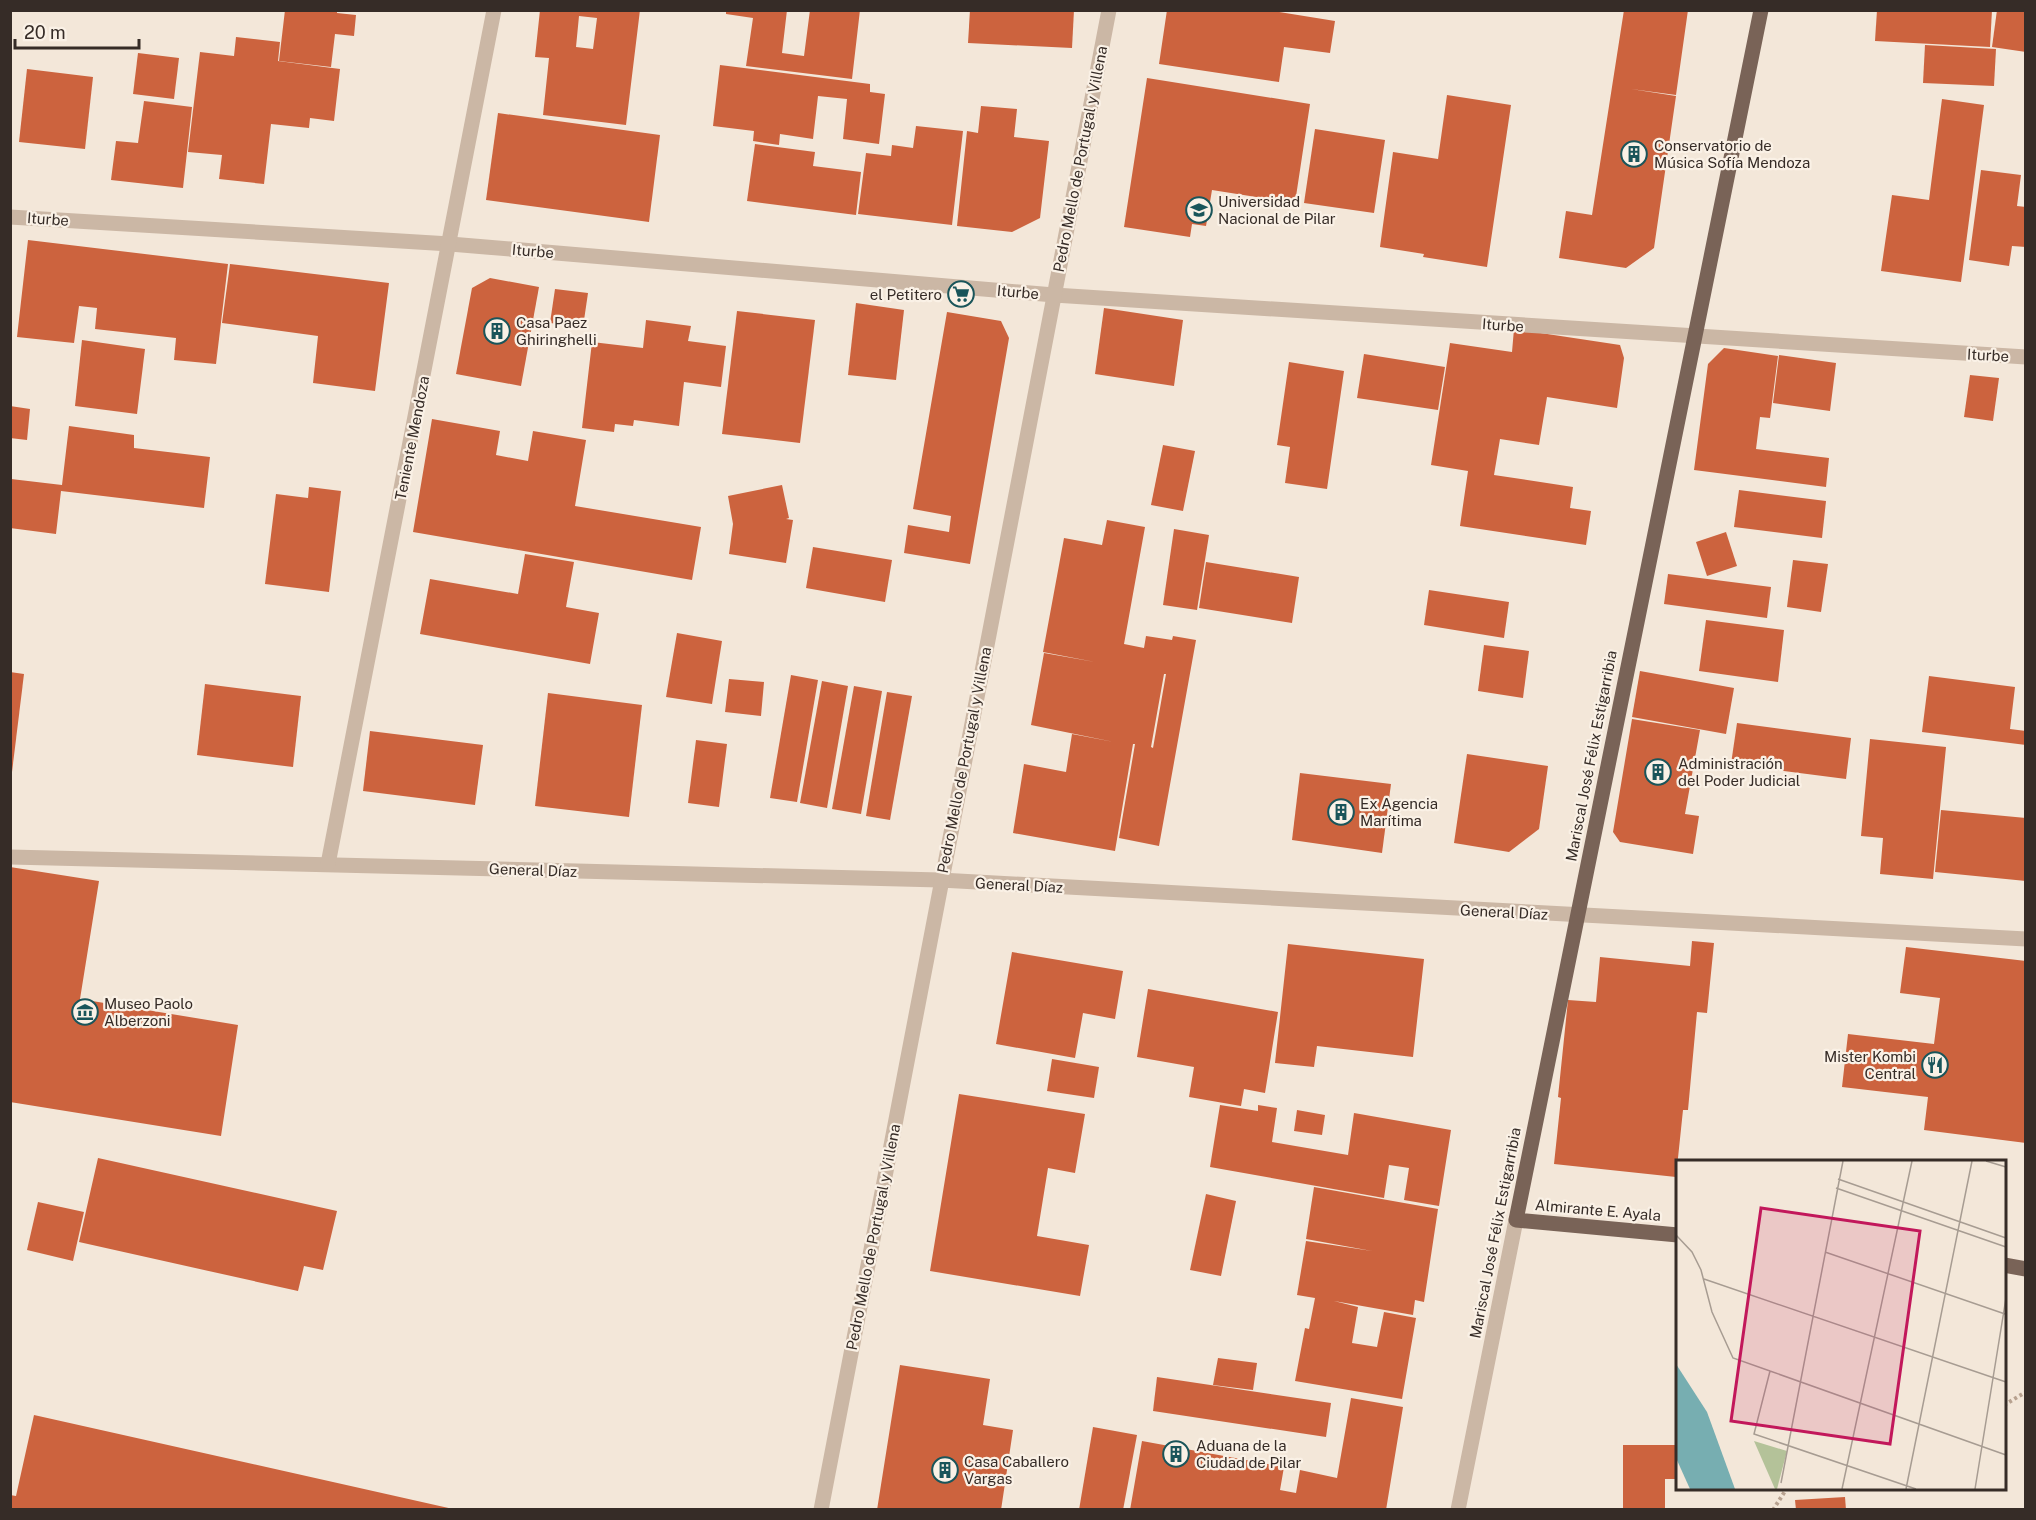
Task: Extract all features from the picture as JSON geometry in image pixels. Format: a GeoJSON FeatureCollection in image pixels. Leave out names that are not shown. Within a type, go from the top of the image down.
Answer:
{"type":"FeatureCollection","features":[{"type":"Feature","properties":{"kind":"main road","name":"Mariscal José Félix Estigarribia"},"geometry":{"type":"LineString","coordinates":[[1516,1220],[1761,10]]}},
{"type":"Feature","properties":{"kind":"main road","name":"Almirante E. Ayala"},"geometry":{"type":"LineString","coordinates":[[1516,1220],[1676,1235]]}},
{"type":"Feature","properties":{"kind":"main road"},"geometry":{"type":"LineString","coordinates":[[2006,1265],[2025,1269]]}},
{"type":"Feature","properties":{"kind":"street","name":"Teniente Mendoza"},"geometry":{"type":"LineString","coordinates":[[328,864],[494,10]]}},
{"type":"Feature","properties":{"kind":"street","name":"Pedro Mello de Portugal y Villena"},"geometry":{"type":"LineString","coordinates":[[821,1509],[940,880],[1109,10]]}},
{"type":"Feature","properties":{"kind":"street","name":"Iturbe"},"geometry":{"type":"LineString","coordinates":[[10,217],[450,244],[1054,295],[2025,357]]}},
{"type":"Feature","properties":{"kind":"street","name":"General Díaz"},"geometry":{"type":"LineString","coordinates":[[10,857],[940,880],[2025,939]]}},
{"type":"Feature","properties":{"kind":"street","name":"Mariscal José Félix Estigarribia"},"geometry":{"type":"LineString","coordinates":[[1458,1509],[1516,1220]]}},
{"type":"Feature","properties":{"kind":"path"},"geometry":{"type":"LineString","coordinates":[[2006,1404],[2025,1392]]}},
{"type":"Feature","properties":{"kind":"path"},"geometry":{"type":"LineString","coordinates":[[1773,1509],[1786,1490]]}},
{"type":"Feature","properties":{"kind":"building"},"geometry":{"type":"Polygon","coordinates":[[[285,10],[337,10],[337,13],[356,15],[354,36],[335,34],[331,67],[279,61],[285,10]]]}},
{"type":"Feature","properties":{"kind":"building"},"geometry":{"type":"Polygon","coordinates":[[[540,10],[640,10],[626,125],[543,115],[549,58],[535,57],[540,10]],[[579,16],[576,47],[593,49],[597,18],[579,16]]]}},
{"type":"Feature","properties":{"kind":"building"},"geometry":{"type":"Polygon","coordinates":[[[726,10],[787,10],[782,53],[804,56],[810,10],[860,10],[852,79],[746,66],[753,18],[726,14],[726,10]]]}},
{"type":"Feature","properties":{"kind":"building"},"geometry":{"type":"Polygon","coordinates":[[[970,10],[1074,10],[1072,48],[968,43],[970,10]]]}},
{"type":"Feature","properties":{"kind":"building"},"geometry":{"type":"Polygon","coordinates":[[[1167,10],[1267,10],[1335,21],[1330,53],[1284,47],[1279,82],[1159,64],[1167,10]]]}},
{"type":"Feature","properties":{"kind":"building","name":"Conservatorio de Música Sofía Mendoza"},"geometry":{"type":"Polygon","coordinates":[[[1624,10],[1688,10],[1676,95],[1631,89],[1676,96],[1654,248],[1626,268],[1559,258],[1566,211],[1592,215],[1624,10]]]}},
{"type":"Feature","properties":{"kind":"building"},"geometry":{"type":"Polygon","coordinates":[[[1877,10],[1992,10],[1990,47],[1875,41],[1877,10]]]}},
{"type":"Feature","properties":{"kind":"building"},"geometry":{"type":"Polygon","coordinates":[[[1997,10],[2026,10],[2026,52],[1992,47],[1997,10]]]}},
{"type":"Feature","properties":{"kind":"building"},"geometry":{"type":"Polygon","coordinates":[[[236,37],[280,42],[278,61],[340,69],[334,121],[310,118],[309,128],[271,124],[264,184],[219,179],[222,155],[188,152],[200,52],[234,56],[236,37]]]}},
{"type":"Feature","properties":{"kind":"building"},"geometry":{"type":"Polygon","coordinates":[[[1925,45],[1996,49],[1994,86],[1923,83],[1925,45]]]}},
{"type":"Feature","properties":{"kind":"building"},"geometry":{"type":"Polygon","coordinates":[[[138,53],[179,58],[174,99],[133,94],[138,53]]]}},
{"type":"Feature","properties":{"kind":"building"},"geometry":{"type":"Polygon","coordinates":[[[720,65],[870,84],[870,92],[885,94],[879,144],[843,139],[847,99],[818,96],[813,139],[780,134],[779,145],[753,141],[754,131],[713,126],[720,65]]]}},
{"type":"Feature","properties":{"kind":"building"},"geometry":{"type":"Polygon","coordinates":[[[27,69],[93,77],[85,149],[19,142],[27,69]]]}},
{"type":"Feature","properties":{"kind":"building"},"geometry":{"type":"Polygon","coordinates":[[[1147,78],[1310,104],[1295,203],[1212,190],[1206,226],[1192,224],[1190,237],[1124,227],[1147,78]]]}},
{"type":"Feature","properties":{"kind":"building"},"geometry":{"type":"Polygon","coordinates":[[[1447,95],[1511,105],[1487,267],[1423,257],[1424,254],[1380,247],[1393,152],[1438,159],[1447,95]]]}},
{"type":"Feature","properties":{"kind":"building"},"geometry":{"type":"Polygon","coordinates":[[[1942,99],[1984,105],[1961,282],[1881,271],[1892,195],[1929,200],[1942,99]]]}},
{"type":"Feature","properties":{"kind":"building"},"geometry":{"type":"Polygon","coordinates":[[[144,101],[192,107],[183,188],[111,180],[116,141],[138,143],[144,101]]]}},
{"type":"Feature","properties":{"kind":"building"},"geometry":{"type":"Polygon","coordinates":[[[981,106],[1017,109],[1014,137],[1049,141],[1040,218],[1012,232],[957,226],[967,131],[978,133],[981,106]]]}},
{"type":"Feature","properties":{"kind":"building"},"geometry":{"type":"Polygon","coordinates":[[[498,113],[660,135],[649,222],[486,200],[498,113]]]}},
{"type":"Feature","properties":{"kind":"building"},"geometry":{"type":"Polygon","coordinates":[[[916,126],[963,131],[952,225],[858,214],[866,153],[891,156],[892,145],[913,148],[916,126]]]}},
{"type":"Feature","properties":{"kind":"building"},"geometry":{"type":"Polygon","coordinates":[[[1315,129],[1385,140],[1374,213],[1304,203],[1315,129]]]}},
{"type":"Feature","properties":{"kind":"building"},"geometry":{"type":"Polygon","coordinates":[[[755,144],[815,152],[813,166],[861,172],[856,215],[747,201],[755,144]]]}},
{"type":"Feature","properties":{"kind":"building"},"geometry":{"type":"Polygon","coordinates":[[[1981,170],[2021,175],[2017,206],[2026,207],[2026,247],[2012,246],[2009,266],[1969,260],[1981,170]]]}},
{"type":"Feature","properties":{"kind":"building"},"geometry":{"type":"Polygon","coordinates":[[[28,240],[228,264],[216,364],[174,360],[176,338],[95,329],[97,308],[79,306],[74,343],[17,337],[28,240]]]}},
{"type":"Feature","properties":{"kind":"building"},"geometry":{"type":"Polygon","coordinates":[[[230,264],[389,283],[375,391],[313,383],[318,336],[222,323],[230,264]]]}},
{"type":"Feature","properties":{"kind":"building","name":"Casa Paez Ghiringhelli"},"geometry":{"type":"Polygon","coordinates":[[[490,278],[539,287],[521,386],[456,374],[472,288],[490,278]]]}},
{"type":"Feature","properties":{"kind":"building"},"geometry":{"type":"Polygon","coordinates":[[[555,289],[588,293],[583,327],[550,323],[555,289]]]}},
{"type":"Feature","properties":{"kind":"building"},"geometry":{"type":"Polygon","coordinates":[[[856,303],[904,310],[896,380],[848,375],[856,303]]]}},
{"type":"Feature","properties":{"kind":"building"},"geometry":{"type":"Polygon","coordinates":[[[1104,308],[1183,320],[1174,386],[1095,374],[1104,308]]]}},
{"type":"Feature","properties":{"kind":"building"},"geometry":{"type":"Polygon","coordinates":[[[737,311],[815,320],[800,443],[722,434],[737,311]]]}},
{"type":"Feature","properties":{"kind":"building"},"geometry":{"type":"Polygon","coordinates":[[[947,312],[1001,321],[1009,338],[970,564],[904,553],[908,525],[949,532],[951,516],[913,509],[947,312]]]}},
{"type":"Feature","properties":{"kind":"building"},"geometry":{"type":"Polygon","coordinates":[[[646,320],[691,326],[688,341],[726,346],[721,387],[684,382],[679,426],[634,420],[633,426],[615,424],[614,432],[582,428],[592,342],[643,348],[646,320]]]}},
{"type":"Feature","properties":{"kind":"building"},"geometry":{"type":"Polygon","coordinates":[[[1514,329],[1620,345],[1624,358],[1617,408],[1547,397],[1539,445],[1500,439],[1494,475],[1573,487],[1570,508],[1591,511],[1586,545],[1460,526],[1468,471],[1431,465],[1450,343],[1512,352],[1514,329]]]}},
{"type":"Feature","properties":{"kind":"building"},"geometry":{"type":"Polygon","coordinates":[[[82,340],[145,349],[137,414],[75,406],[82,340]]]}},
{"type":"Feature","properties":{"kind":"building"},"geometry":{"type":"Polygon","coordinates":[[[1724,348],[1778,356],[1770,418],[1760,417],[1756,449],[1829,458],[1826,487],[1694,470],[1708,364],[1724,348]]]}},
{"type":"Feature","properties":{"kind":"building"},"geometry":{"type":"Polygon","coordinates":[[[1364,354],[1445,367],[1438,410],[1357,398],[1364,354]]]}},
{"type":"Feature","properties":{"kind":"building"},"geometry":{"type":"Polygon","coordinates":[[[1779,355],[1836,363],[1830,411],[1773,403],[1779,355]]]}},
{"type":"Feature","properties":{"kind":"building"},"geometry":{"type":"Polygon","coordinates":[[[1289,362],[1344,371],[1327,489],[1285,483],[1290,447],[1277,445],[1289,362]]]}},
{"type":"Feature","properties":{"kind":"building"},"geometry":{"type":"Polygon","coordinates":[[[1970,375],[1999,378],[1993,421],[1964,417],[1970,375]]]}},
{"type":"Feature","properties":{"kind":"building"},"geometry":{"type":"Polygon","coordinates":[[[10,406],[30,409],[27,440],[10,438],[10,406]]]}},
{"type":"Feature","properties":{"kind":"building"},"geometry":{"type":"Polygon","coordinates":[[[432,419],[500,431],[496,455],[528,461],[533,431],[586,440],[575,506],[701,527],[692,580],[413,532],[432,419]]]}},
{"type":"Feature","properties":{"kind":"building"},"geometry":{"type":"Polygon","coordinates":[[[69,426],[134,435],[134,448],[210,457],[204,508],[61,491],[56,534],[10,528],[11,479],[62,485],[69,426]]]}},
{"type":"Feature","properties":{"kind":"building"},"geometry":{"type":"Polygon","coordinates":[[[1163,445],[1195,451],[1183,511],[1151,505],[1163,445]]]}},
{"type":"Feature","properties":{"kind":"building"},"geometry":{"type":"Polygon","coordinates":[[[782,485],[789,518],[786,519],[793,520],[786,563],[729,554],[733,524],[728,496],[782,485]]]}},
{"type":"Feature","properties":{"kind":"building"},"geometry":{"type":"Polygon","coordinates":[[[309,487],[341,491],[329,592],[265,584],[276,494],[308,498],[309,487]]]}},
{"type":"Feature","properties":{"kind":"building"},"geometry":{"type":"Polygon","coordinates":[[[1739,490],[1826,501],[1822,538],[1734,527],[1739,490]]]}},
{"type":"Feature","properties":{"kind":"building"},"geometry":{"type":"Polygon","coordinates":[[[1107,520],[1145,527],[1124,644],[1144,648],[1146,636],[1172,640],[1173,636],[1196,640],[1159,846],[1119,838],[1135,744],[1133,744],[1115,851],[1013,833],[1024,764],[1066,772],[1072,734],[1114,742],[1031,725],[1044,653],[1095,662],[1043,652],[1064,538],[1102,545],[1107,520]],[[1164,674],[1151,747],[1153,748],[1166,674],[1164,674]]]}},
{"type":"Feature","properties":{"kind":"building"},"geometry":{"type":"Polygon","coordinates":[[[1174,529],[1209,535],[1197,610],[1163,605],[1174,529]]]}},
{"type":"Feature","properties":{"kind":"building"},"geometry":{"type":"Polygon","coordinates":[[[1726,532],[1737,566],[1707,576],[1696,542],[1726,532]]]}},
{"type":"Feature","properties":{"kind":"building"},"geometry":{"type":"Polygon","coordinates":[[[813,547],[892,560],[885,602],[806,588],[813,547]]]}},
{"type":"Feature","properties":{"kind":"building"},"geometry":{"type":"Polygon","coordinates":[[[525,554],[574,562],[566,607],[599,613],[590,664],[420,634],[430,579],[518,594],[525,554]]]}},
{"type":"Feature","properties":{"kind":"building"},"geometry":{"type":"Polygon","coordinates":[[[1793,560],[1828,564],[1821,612],[1787,607],[1793,560]]]}},
{"type":"Feature","properties":{"kind":"building"},"geometry":{"type":"Polygon","coordinates":[[[1206,562],[1299,577],[1292,623],[1199,608],[1206,562]]]}},
{"type":"Feature","properties":{"kind":"building"},"geometry":{"type":"Polygon","coordinates":[[[1668,574],[1771,587],[1767,618],[1664,604],[1668,574]]]}},
{"type":"Feature","properties":{"kind":"building"},"geometry":{"type":"Polygon","coordinates":[[[1429,590],[1509,602],[1504,638],[1424,625],[1429,590]]]}},
{"type":"Feature","properties":{"kind":"building"},"geometry":{"type":"Polygon","coordinates":[[[1706,620],[1784,630],[1778,682],[1699,671],[1706,620]]]}},
{"type":"Feature","properties":{"kind":"building"},"geometry":{"type":"Polygon","coordinates":[[[677,633],[722,641],[712,704],[666,697],[677,633]]]}},
{"type":"Feature","properties":{"kind":"building"},"geometry":{"type":"Polygon","coordinates":[[[1484,645],[1529,651],[1523,698],[1478,691],[1484,645]]]}},
{"type":"Feature","properties":{"kind":"building"},"geometry":{"type":"Polygon","coordinates":[[[1640,671],[1734,688],[1726,734],[1632,717],[1640,671]]]}},
{"type":"Feature","properties":{"kind":"building"},"geometry":{"type":"Polygon","coordinates":[[[10,672],[24,674],[12,772],[10,772],[10,672]]]}},
{"type":"Feature","properties":{"kind":"building"},"geometry":{"type":"Polygon","coordinates":[[[791,675],[818,680],[797,802],[770,798],[791,675]]]}},
{"type":"Feature","properties":{"kind":"building"},"geometry":{"type":"Polygon","coordinates":[[[1929,676],[2015,687],[2010,729],[2026,731],[2026,745],[1922,732],[1929,676]]]}},
{"type":"Feature","properties":{"kind":"building"},"geometry":{"type":"Polygon","coordinates":[[[729,679],[764,682],[761,716],[725,712],[729,679]]]}},
{"type":"Feature","properties":{"kind":"building"},"geometry":{"type":"Polygon","coordinates":[[[822,681],[848,686],[827,808],[800,803],[822,681]]]}},
{"type":"Feature","properties":{"kind":"building"},"geometry":{"type":"Polygon","coordinates":[[[205,684],[301,696],[293,767],[197,755],[205,684]]]}},
{"type":"Feature","properties":{"kind":"building"},"geometry":{"type":"Polygon","coordinates":[[[854,686],[882,691],[861,814],[832,809],[854,686]]]}},
{"type":"Feature","properties":{"kind":"building"},"geometry":{"type":"Polygon","coordinates":[[[887,692],[912,696],[890,820],[866,816],[887,692]]]}},
{"type":"Feature","properties":{"kind":"building"},"geometry":{"type":"Polygon","coordinates":[[[548,693],[642,705],[629,817],[535,806],[548,693]]]}},
{"type":"Feature","properties":{"kind":"building","name":"Administración del Poder Judicial"},"geometry":{"type":"Polygon","coordinates":[[[1632,719],[1700,730],[1685,814],[1699,816],[1693,854],[1620,842],[1613,832],[1632,719]]]}},
{"type":"Feature","properties":{"kind":"building"},"geometry":{"type":"Polygon","coordinates":[[[1737,723],[1851,738],[1846,779],[1731,764],[1737,723]]]}},
{"type":"Feature","properties":{"kind":"building"},"geometry":{"type":"Polygon","coordinates":[[[370,731],[483,745],[475,805],[363,791],[370,731]]]}},
{"type":"Feature","properties":{"kind":"building"},"geometry":{"type":"Polygon","coordinates":[[[1870,739],[1946,747],[1933,879],[1880,874],[1883,838],[1861,836],[1870,739]]]}},
{"type":"Feature","properties":{"kind":"building"},"geometry":{"type":"Polygon","coordinates":[[[696,740],[727,744],[719,807],[688,803],[696,740]]]}},
{"type":"Feature","properties":{"kind":"building"},"geometry":{"type":"Polygon","coordinates":[[[1467,754],[1548,766],[1539,829],[1509,852],[1454,843],[1467,754]]]}},
{"type":"Feature","properties":{"kind":"building","name":"Ex Agencia Marítima"},"geometry":{"type":"Polygon","coordinates":[[[1300,773],[1391,784],[1382,853],[1292,840],[1300,773]]]}},
{"type":"Feature","properties":{"kind":"building"},"geometry":{"type":"Polygon","coordinates":[[[1941,810],[2026,818],[2026,881],[1935,872],[1941,810]]]}},
{"type":"Feature","properties":{"kind":"building","name":"Museo Paolo Alberzoni"},"geometry":{"type":"Polygon","coordinates":[[[10,867],[99,881],[80,999],[238,1025],[221,1136],[10,1102],[10,867]]]}},
{"type":"Feature","properties":{"kind":"building"},"geometry":{"type":"Polygon","coordinates":[[[1692,941],[1714,943],[1707,1013],[1697,1012],[1688,1110],[1683,1110],[1676,1177],[1554,1164],[1568,1000],[1596,1002],[1600,957],[1690,966],[1692,941]]]}},
{"type":"Feature","properties":{"kind":"building"},"geometry":{"type":"Polygon","coordinates":[[[1288,944],[1424,959],[1413,1057],[1317,1046],[1314,1067],[1275,1063],[1288,944]]]}},
{"type":"Feature","properties":{"kind":"building","name":"Mister Kombi Central"},"geometry":{"type":"Polygon","coordinates":[[[1906,947],[2026,961],[2026,1143],[1924,1130],[1928,1097],[1842,1087],[1848,1034],[1934,1044],[1940,998],[1900,993],[1906,947]]]}},
{"type":"Feature","properties":{"kind":"building"},"geometry":{"type":"Polygon","coordinates":[[[1012,952],[1123,971],[1115,1019],[1083,1013],[1075,1058],[996,1044],[1012,952]]]}},
{"type":"Feature","properties":{"kind":"building"},"geometry":{"type":"Polygon","coordinates":[[[1148,989],[1278,1012],[1265,1093],[1244,1089],[1241,1106],[1189,1097],[1194,1067],[1137,1057],[1148,989]]]}},
{"type":"Feature","properties":{"kind":"building"},"geometry":{"type":"Polygon","coordinates":[[[1052,1059],[1099,1067],[1094,1098],[1047,1091],[1052,1059]]]}},
{"type":"Feature","properties":{"kind":"building"},"geometry":{"type":"Polygon","coordinates":[[[959,1094],[1085,1114],[1075,1173],[1048,1168],[1037,1236],[1089,1245],[1080,1296],[930,1271],[959,1094]]]}},
{"type":"Feature","properties":{"kind":"building"},"geometry":{"type":"Polygon","coordinates":[[[1220,1105],[1258,1111],[1258,1105],[1277,1108],[1272,1142],[1348,1155],[1354,1113],[1451,1130],[1439,1206],[1404,1200],[1409,1168],[1389,1165],[1384,1198],[1210,1167],[1220,1105]]]}},
{"type":"Feature","properties":{"kind":"building"},"geometry":{"type":"Polygon","coordinates":[[[1297,1110],[1325,1115],[1322,1135],[1294,1131],[1297,1110]]]}},
{"type":"Feature","properties":{"kind":"building"},"geometry":{"type":"Polygon","coordinates":[[[98,1158],[337,1211],[323,1270],[304,1266],[298,1291],[79,1242],[98,1158]]]}},
{"type":"Feature","properties":{"kind":"building"},"geometry":{"type":"Polygon","coordinates":[[[1314,1187],[1438,1209],[1424,1302],[1415,1300],[1413,1315],[1334,1301],[1358,1307],[1352,1343],[1377,1347],[1384,1312],[1416,1318],[1402,1399],[1295,1381],[1305,1328],[1309,1329],[1315,1298],[1297,1295],[1306,1241],[1372,1251],[1306,1239],[1314,1187]]]}},
{"type":"Feature","properties":{"kind":"building"},"geometry":{"type":"Polygon","coordinates":[[[1206,1194],[1236,1201],[1221,1276],[1190,1270],[1206,1194]]]}},
{"type":"Feature","properties":{"kind":"building"},"geometry":{"type":"Polygon","coordinates":[[[38,1202],[84,1212],[73,1261],[27,1250],[38,1202]]]}},
{"type":"Feature","properties":{"kind":"building"},"geometry":{"type":"Polygon","coordinates":[[[1218,1358],[1257,1363],[1253,1390],[1213,1385],[1218,1358]]]}},
{"type":"Feature","properties":{"kind":"building","name":"Casa Caballero Vargas"},"geometry":{"type":"Polygon","coordinates":[[[900,1365],[990,1379],[983,1425],[1013,1430],[1001,1510],[877,1510],[900,1365]]]}},
{"type":"Feature","properties":{"kind":"building"},"geometry":{"type":"Polygon","coordinates":[[[1157,1377],[1331,1403],[1326,1437],[1153,1411],[1157,1377]]]}},
{"type":"Feature","properties":{"kind":"building","name":"Aduana de la Ciudad de Pilar"},"geometry":{"type":"Polygon","coordinates":[[[1351,1398],[1403,1407],[1386,1510],[1130,1510],[1142,1441],[1284,1467],[1280,1490],[1296,1493],[1300,1470],[1337,1478],[1351,1398]]]}},
{"type":"Feature","properties":{"kind":"building"},"geometry":{"type":"Polygon","coordinates":[[[34,1415],[453,1510],[10,1510],[10,1495],[16,1496],[34,1415]]]}},
{"type":"Feature","properties":{"kind":"building"},"geometry":{"type":"Polygon","coordinates":[[[1093,1427],[1137,1435],[1123,1510],[1079,1510],[1093,1427]]]}},
{"type":"Feature","properties":{"kind":"building"},"geometry":{"type":"Polygon","coordinates":[[[1623,1445],[1676,1445],[1676,1479],[1665,1479],[1665,1510],[1623,1510],[1623,1445]]]}},
{"type":"Feature","properties":{"kind":"building"},"geometry":{"type":"Polygon","coordinates":[[[1845,1497],[1846,1510],[1796,1510],[1795,1500],[1845,1497]]]}},
{"type":"Feature","properties":{"kind":"place","name":"Conservatorio de Música Sofía Mendoza"},"geometry":{"type":"Point","coordinates":[1634,154]}},
{"type":"Feature","properties":{"kind":"place","name":"Universidad Nacional de Pilar"},"geometry":{"type":"Point","coordinates":[1199,210]}},
{"type":"Feature","properties":{"kind":"place","name":"el Petitero"},"geometry":{"type":"Point","coordinates":[961,294]}},
{"type":"Feature","properties":{"kind":"place","name":"Casa Paez Ghiringhelli"},"geometry":{"type":"Point","coordinates":[497,331]}},
{"type":"Feature","properties":{"kind":"place","name":"Administración del Poder Judicial"},"geometry":{"type":"Point","coordinates":[1658,772]}},
{"type":"Feature","properties":{"kind":"place","name":"Ex Agencia Marítima"},"geometry":{"type":"Point","coordinates":[1341,812]}},
{"type":"Feature","properties":{"kind":"place","name":"Museo Paolo Alberzoni"},"geometry":{"type":"Point","coordinates":[85,1012]}},
{"type":"Feature","properties":{"kind":"place","name":"Mister Kombi Central"},"geometry":{"type":"Point","coordinates":[1935,1065]}},
{"type":"Feature","properties":{"kind":"place","name":"Aduana de la Ciudad de Pilar"},"geometry":{"type":"Point","coordinates":[1176,1454]}},
{"type":"Feature","properties":{"kind":"place","name":"Casa Caballero Vargas"},"geometry":{"type":"Point","coordinates":[945,1470]}}]}
